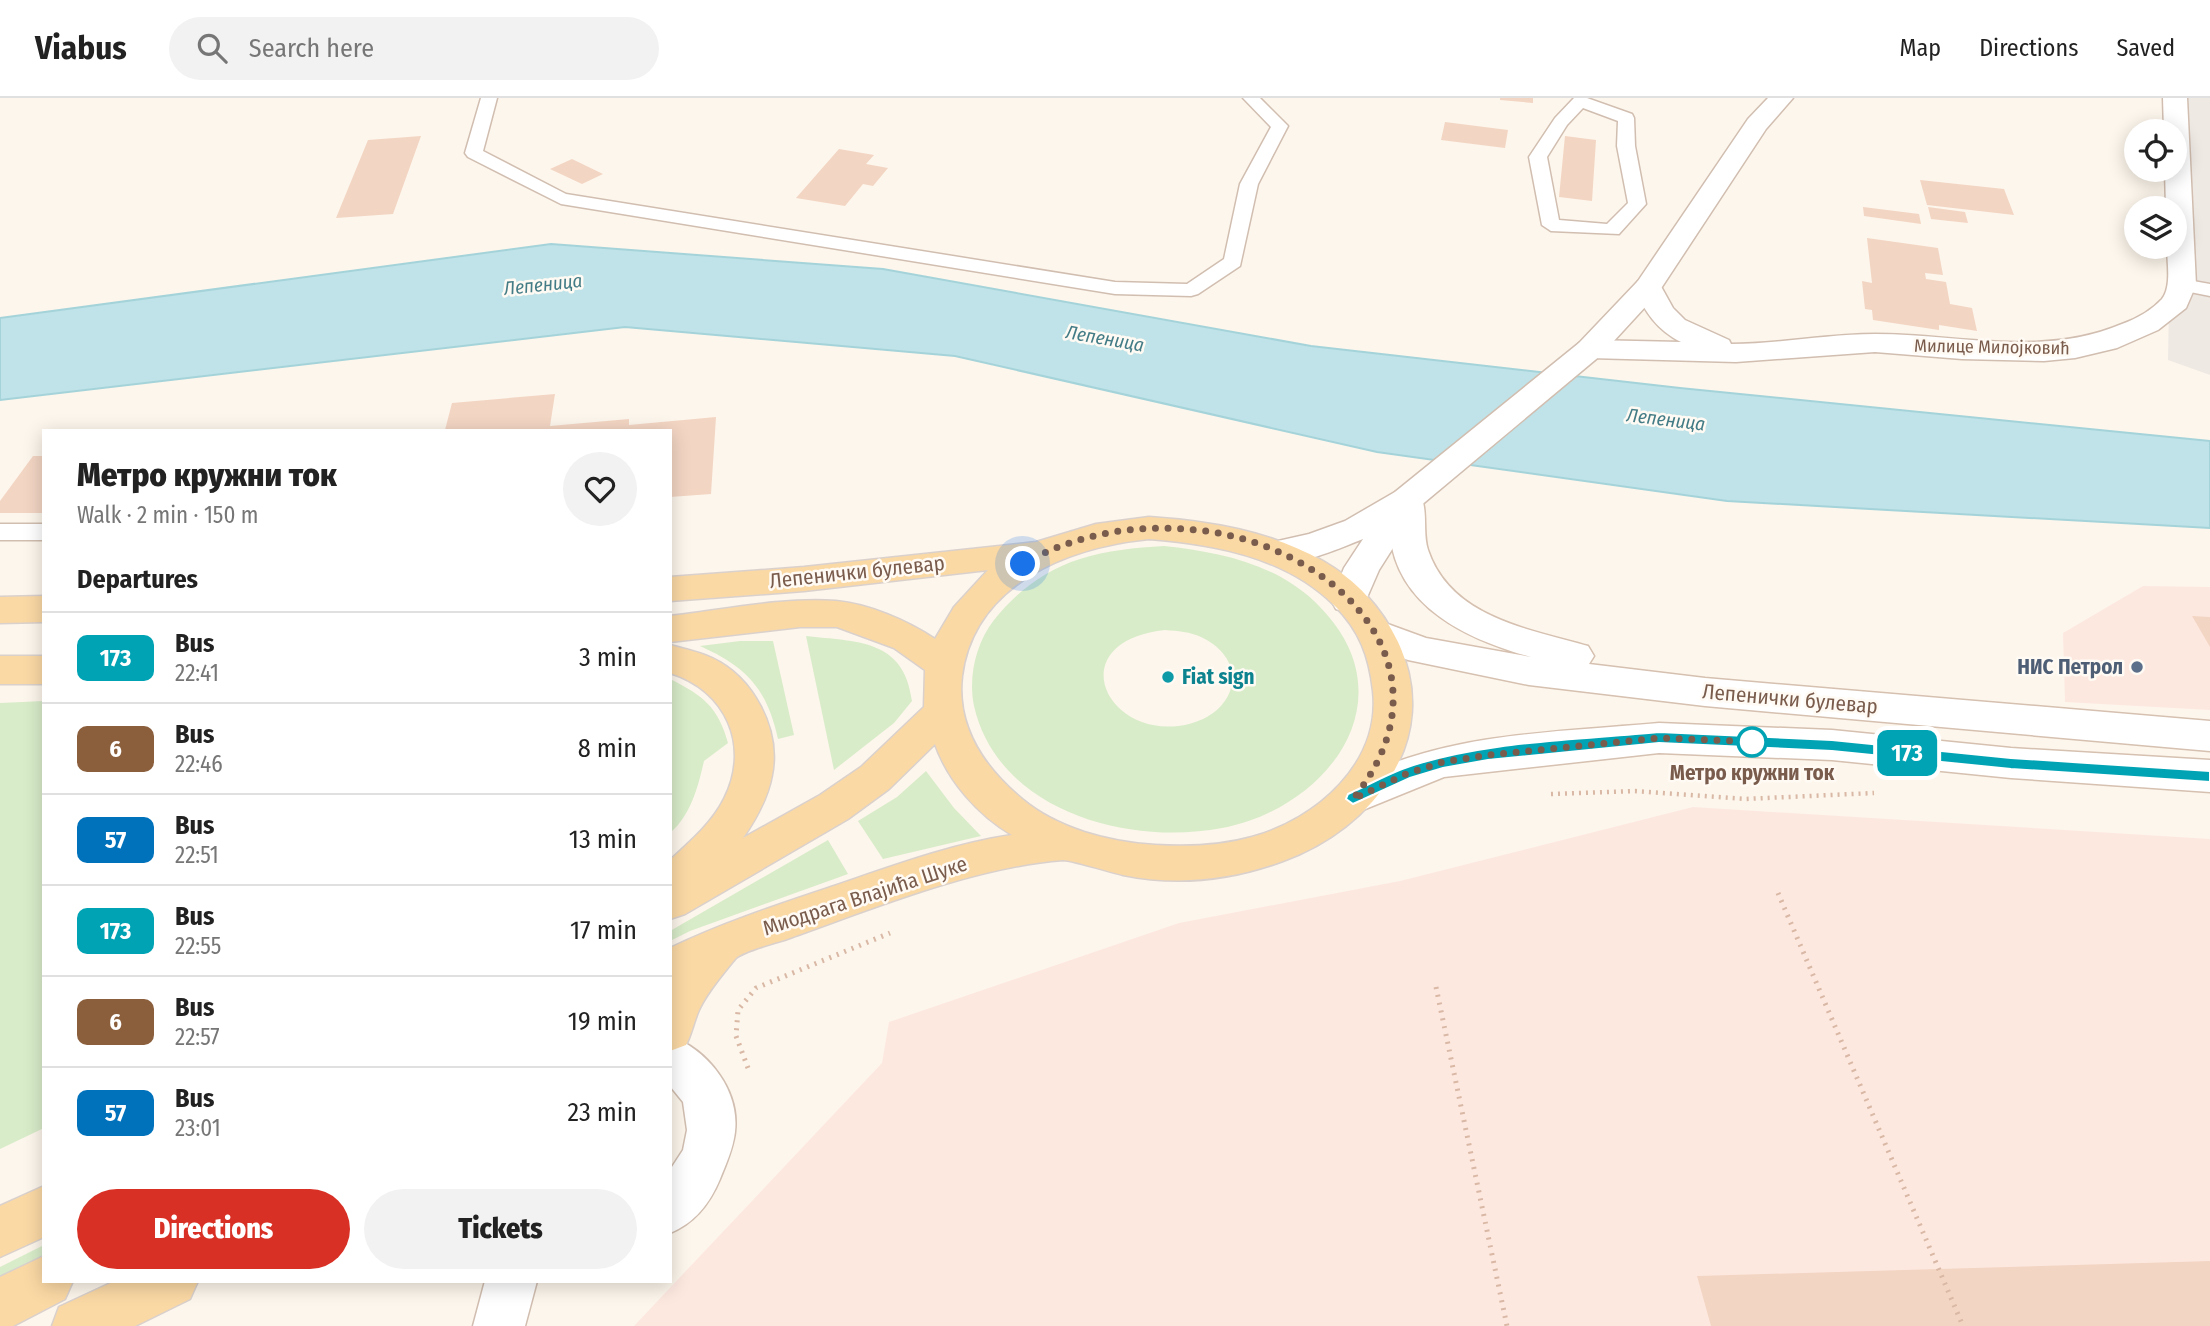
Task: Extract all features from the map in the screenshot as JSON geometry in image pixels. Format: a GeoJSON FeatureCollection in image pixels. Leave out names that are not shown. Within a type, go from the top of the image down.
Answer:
{"type":"FeatureCollection","features":[{"type":"Feature","properties":{"kind":"main road"},"geometry":{"type":"LineString","coordinates":[[1149,528],[1215,533],[1277,552],[1317,573],[1349,600],[1374,632],[1391,673],[1393,716],[1389,738],[1381,758],[1353,799],[1318,826],[1250,855],[1173,864],[1146,863],[1119,860],[1066,844],[1017,818],[979,784],[954,745],[943,712],[944,664],[959,628],[985,593],[1003,578],[1043,552],[1084,538],[1149,528]]}},
{"type":"Feature","properties":{"kind":"main road","name":"Лепенички булевар"},"geometry":{"type":"LineString","coordinates":[[672,589],[804,579],[1043,552]]}},
{"type":"Feature","properties":{"kind":"main road"},"geometry":{"type":"LineString","coordinates":[[0,610],[42,609]]}},
{"type":"Feature","properties":{"kind":"main road","name":"Лепенички булевар"},"geometry":{"type":"LineString","coordinates":[[672,629],[800,614],[837,614],[861,620],[907,639],[944,664]]}},
{"type":"Feature","properties":{"kind":"main road"},"geometry":{"type":"LineString","coordinates":[[672,660],[699,667],[715,676],[730,690],[749,719],[754,756],[751,779],[731,824],[672,884]]}},
{"type":"Feature","properties":{"kind":"main road"},"geometry":{"type":"LineString","coordinates":[[0,670],[42,670]]}},
{"type":"Feature","properties":{"kind":"main road"},"geometry":{"type":"LineString","coordinates":[[672,900],[834,807],[875,778],[943,712]]}},
{"type":"Feature","properties":{"kind":"main road","name":"Миодрага Влајића Шуке"},"geometry":{"type":"LineString","coordinates":[[672,968],[725,942],[877,889],[992,855],[1066,844]]}},
{"type":"Feature","properties":{"kind":"main road"},"geometry":{"type":"LineString","coordinates":[[672,1022],[675,1010],[697,972],[725,942]]}},
{"type":"Feature","properties":{"kind":"main road"},"geometry":{"type":"LineString","coordinates":[[0,1232],[42,1212]]}},
{"type":"Feature","properties":{"kind":"main road"},"geometry":{"type":"LineString","coordinates":[[0,1305],[43,1283]]}},
{"type":"Feature","properties":{"kind":"main road"},"geometry":{"type":"LineString","coordinates":[[78,1326],[168,1283]]}},
{"type":"Feature","properties":{"kind":"street"},"geometry":{"type":"LineString","coordinates":[[1277,552],[1315,544],[1357,529],[1407,500],[1590,349],[1648,287],[1757,124],[1781,98]]}},
{"type":"Feature","properties":{"kind":"street","name":"Милице Милојковић"},"geometry":{"type":"LineString","coordinates":[[1590,349],[1736,353],[1875,343],[1962,350],[2044,352],[2076,349],[2106,342],[2148,324],[2196,287],[2175,98]]}},
{"type":"Feature","properties":{"kind":"street"},"geometry":{"type":"LineString","coordinates":[[1648,287],[1656,309],[1667,322],[1686,335],[1736,353]]}},
{"type":"Feature","properties":{"kind":"street"},"geometry":{"type":"LineString","coordinates":[[1349,600],[1362,568],[1407,500]]}},
{"type":"Feature","properties":{"kind":"street"},"geometry":{"type":"LineString","coordinates":[[1407,500],[1408,539],[1414,562],[1442,601],[1456,612],[1491,632],[1517,641],[1705,692]]}},
{"type":"Feature","properties":{"kind":"street","name":"Лепенички булевар"},"geometry":{"type":"LineString","coordinates":[[1374,632],[1421,650],[1466,661],[1705,692],[2210,736]]}},
{"type":"Feature","properties":{"kind":"street","name":"Лепенички булевар"},"geometry":{"type":"LineString","coordinates":[[1353,799],[1406,774],[1443,762],[1659,738],[1832,745],[2011,764],[2210,776]]}},
{"type":"Feature","properties":{"kind":"street"},"geometry":{"type":"LineString","coordinates":[[672,1058],[691,1070],[707,1094],[712,1125],[706,1158],[688,1190],[672,1206]]}},
{"type":"Feature","properties":{"kind":"street"},"geometry":{"type":"LineString","coordinates":[[499,1326],[510,1283]]}},
{"type":"Feature","properties":{"kind":"lane"},"geometry":{"type":"LineString","coordinates":[[489,98],[474,153],[561,199],[1115,288],[1191,290],[1233,262],[1249,184],[1280,126],[1251,98]]}},
{"type":"Feature","properties":{"kind":"lane"},"geometry":{"type":"LineString","coordinates":[[1580,100],[1626,118],[1626,146],[1637,204],[1612,230],[1551,225],[1538,158],[1561,122],[1580,100]]}},
{"type":"Feature","properties":{"kind":"lane"},"geometry":{"type":"LineString","coordinates":[[0,532],[42,532]]}},
{"type":"Feature","properties":{"kind":"path"},"geometry":{"type":"LineString","coordinates":[[1541,795],[1634,791],[1745,799],[1880,793]]}},
{"type":"Feature","properties":{"kind":"path"},"geometry":{"type":"LineString","coordinates":[[1778,893],[1963,1326]]}},
{"type":"Feature","properties":{"kind":"path"},"geometry":{"type":"LineString","coordinates":[[750,1076],[737,1036],[738,1010],[756,988],[894,931]]}},
{"type":"Feature","properties":{"kind":"path"},"geometry":{"type":"LineString","coordinates":[[1436,987],[1507,1326]]}},
{"type":"Feature","properties":{"kind":"shaded area"},"geometry":{"type":"Polygon","coordinates":[[[2173,98],[2210,98],[2210,375],[2168,360],[2170,259],[2187,259],[2187,196],[2171,196],[2172,182],[2187,182],[2187,119],[2174,119],[2173,98]]]}},
{"type":"Feature","properties":{"kind":"shaded area","name":"НИС Петрол"},"geometry":{"type":"Polygon","coordinates":[[[2143,586],[2210,587],[2210,710],[2065,702],[2063,633],[2143,586]]]}},
{"type":"Feature","properties":{"kind":"shaded area"},"geometry":{"type":"Polygon","coordinates":[[[1693,807],[2210,839],[2210,1326],[634,1326],[882,1063],[889,1022],[1179,923],[1400,881],[1693,807]]]}},
{"type":"Feature","properties":{"kind":"green space"},"geometry":{"type":"Polygon","coordinates":[[[1164,546],[1206,552],[1248,563],[1267,570],[1304,592],[1320,607],[1346,642],[1358,678],[1356,712],[1344,744],[1323,774],[1295,798],[1260,817],[1222,828],[1185,832],[1147,831],[1109,825],[1072,813],[1038,795],[1010,772],[988,742],[974,706],[973,672],[982,639],[994,620],[1022,591],[1055,569],[1080,559],[1100,553],[1164,546]],[[1165,630],[1132,638],[1112,653],[1104,670],[1106,689],[1117,706],[1136,719],[1160,726],[1189,724],[1206,718],[1218,709],[1232,685],[1232,671],[1227,659],[1217,647],[1197,635],[1165,630]]]}},
{"type":"Feature","properties":{"kind":"green space"},"geometry":{"type":"Polygon","coordinates":[[[806,636],[859,643],[888,654],[899,665],[907,680],[912,701],[894,723],[834,770],[806,636]]]}},
{"type":"Feature","properties":{"kind":"green space"},"geometry":{"type":"Polygon","coordinates":[[[740,641],[773,641],[794,735],[778,739],[768,706],[752,682],[730,662],[700,646],[740,641]]]}},
{"type":"Feature","properties":{"kind":"green space"},"geometry":{"type":"Polygon","coordinates":[[[672,680],[708,704],[720,720],[728,743],[704,761],[696,790],[672,831],[672,680]]]}},
{"type":"Feature","properties":{"kind":"green space"},"geometry":{"type":"Polygon","coordinates":[[[42,701],[42,1129],[0,1149],[0,703],[42,701]]]}},
{"type":"Feature","properties":{"kind":"green space"},"geometry":{"type":"Polygon","coordinates":[[[926,771],[954,808],[981,836],[883,859],[858,821],[897,797],[926,771]]]}},
{"type":"Feature","properties":{"kind":"green space"},"geometry":{"type":"Polygon","coordinates":[[[828,840],[848,874],[690,931],[672,940],[672,930],[828,840]]]}},
{"type":"Feature","properties":{"kind":"green space"},"geometry":{"type":"Polygon","coordinates":[[[42,1246],[42,1257],[0,1278],[0,1267],[42,1246]]]}},
{"type":"Feature","properties":{"kind":"water","name":"Лепеница"},"geometry":{"type":"Polygon","coordinates":[[[551,244],[883,269],[1311,346],[1680,388],[2210,441],[2210,528],[1727,501],[1377,452],[955,356],[625,327],[0,400],[0,318],[551,244]]]}},
{"type":"Feature","properties":{"kind":"building"},"geometry":{"type":"Polygon","coordinates":[[[1533,98],[1533,103],[1500,100],[1533,98]]]}},
{"type":"Feature","properties":{"kind":"building"},"geometry":{"type":"Polygon","coordinates":[[[1445,122],[1508,130],[1505,148],[1441,140],[1445,122]]]}},
{"type":"Feature","properties":{"kind":"building"},"geometry":{"type":"Polygon","coordinates":[[[421,136],[393,214],[336,218],[368,140],[421,136]]]}},
{"type":"Feature","properties":{"kind":"building"},"geometry":{"type":"Polygon","coordinates":[[[1565,136],[1596,140],[1592,201],[1559,197],[1565,136]]]}},
{"type":"Feature","properties":{"kind":"building"},"geometry":{"type":"Polygon","coordinates":[[[839,149],[874,155],[866,164],[888,168],[873,186],[863,184],[845,206],[796,198],[839,149]]]}},
{"type":"Feature","properties":{"kind":"building"},"geometry":{"type":"Polygon","coordinates":[[[572,159],[603,174],[582,184],[550,169],[572,159]]]}},
{"type":"Feature","properties":{"kind":"building"},"geometry":{"type":"Polygon","coordinates":[[[1920,180],[2004,189],[2014,215],[1927,205],[1920,180]]]}},
{"type":"Feature","properties":{"kind":"building"},"geometry":{"type":"Polygon","coordinates":[[[1863,207],[1919,214],[1921,224],[1864,216],[1863,207]]]}},
{"type":"Feature","properties":{"kind":"building"},"geometry":{"type":"Polygon","coordinates":[[[1928,207],[1965,212],[1968,223],[1931,219],[1928,207]]]}},
{"type":"Feature","properties":{"kind":"building"},"geometry":{"type":"Polygon","coordinates":[[[1867,238],[1938,248],[1943,275],[1925,273],[1926,279],[1946,282],[1950,304],[1972,308],[1977,331],[1939,325],[1939,330],[1873,320],[1872,310],[1865,309],[1862,281],[1872,283],[1867,238]]]}},
{"type":"Feature","properties":{"kind":"building"},"geometry":{"type":"Polygon","coordinates":[[[555,394],[550,426],[629,419],[629,425],[716,417],[711,494],[672,497],[672,429],[445,429],[452,403],[555,394]]]}},
{"type":"Feature","properties":{"kind":"building"},"geometry":{"type":"Polygon","coordinates":[[[33,456],[42,456],[42,513],[0,513],[0,501],[33,456]]]}},
{"type":"Feature","properties":{"kind":"building"},"geometry":{"type":"Polygon","coordinates":[[[2192,616],[2210,617],[2210,647],[2192,616]]]}},
{"type":"Feature","properties":{"kind":"building"},"geometry":{"type":"Polygon","coordinates":[[[2210,1261],[2210,1326],[1711,1326],[1697,1276],[2210,1261]]]}},
{"type":"Feature","properties":{"kind":"bus line","name":"173"},"geometry":{"type":"LineString","coordinates":[[1353,799],[1406,774],[1443,762],[1659,738],[1832,745],[2011,764],[2210,776]]}},
{"type":"Feature","properties":{"kind":"place","name":"НИС Петрол"},"geometry":{"type":"Point","coordinates":[2137,667]}},
{"type":"Feature","properties":{"kind":"place","name":"Fiat sign"},"geometry":{"type":"Point","coordinates":[1168,677]}},
{"type":"Feature","properties":{"kind":"place","name":"Метро кружни ток"},"geometry":{"type":"Point","coordinates":[1752,742]}},
{"type":"Feature","properties":{"kind":"route"},"geometry":{"type":"LineString","coordinates":[[1023,564],[1043,552],[1084,538],[1127,530],[1171,528],[1215,533],[1258,544],[1317,573],[1363,615],[1384,652],[1391,673],[1394,694],[1389,738],[1369,779],[1353,799],[1406,774],[1443,762],[1488,755],[1659,738],[1758,742],[1752,742]]}}]}
